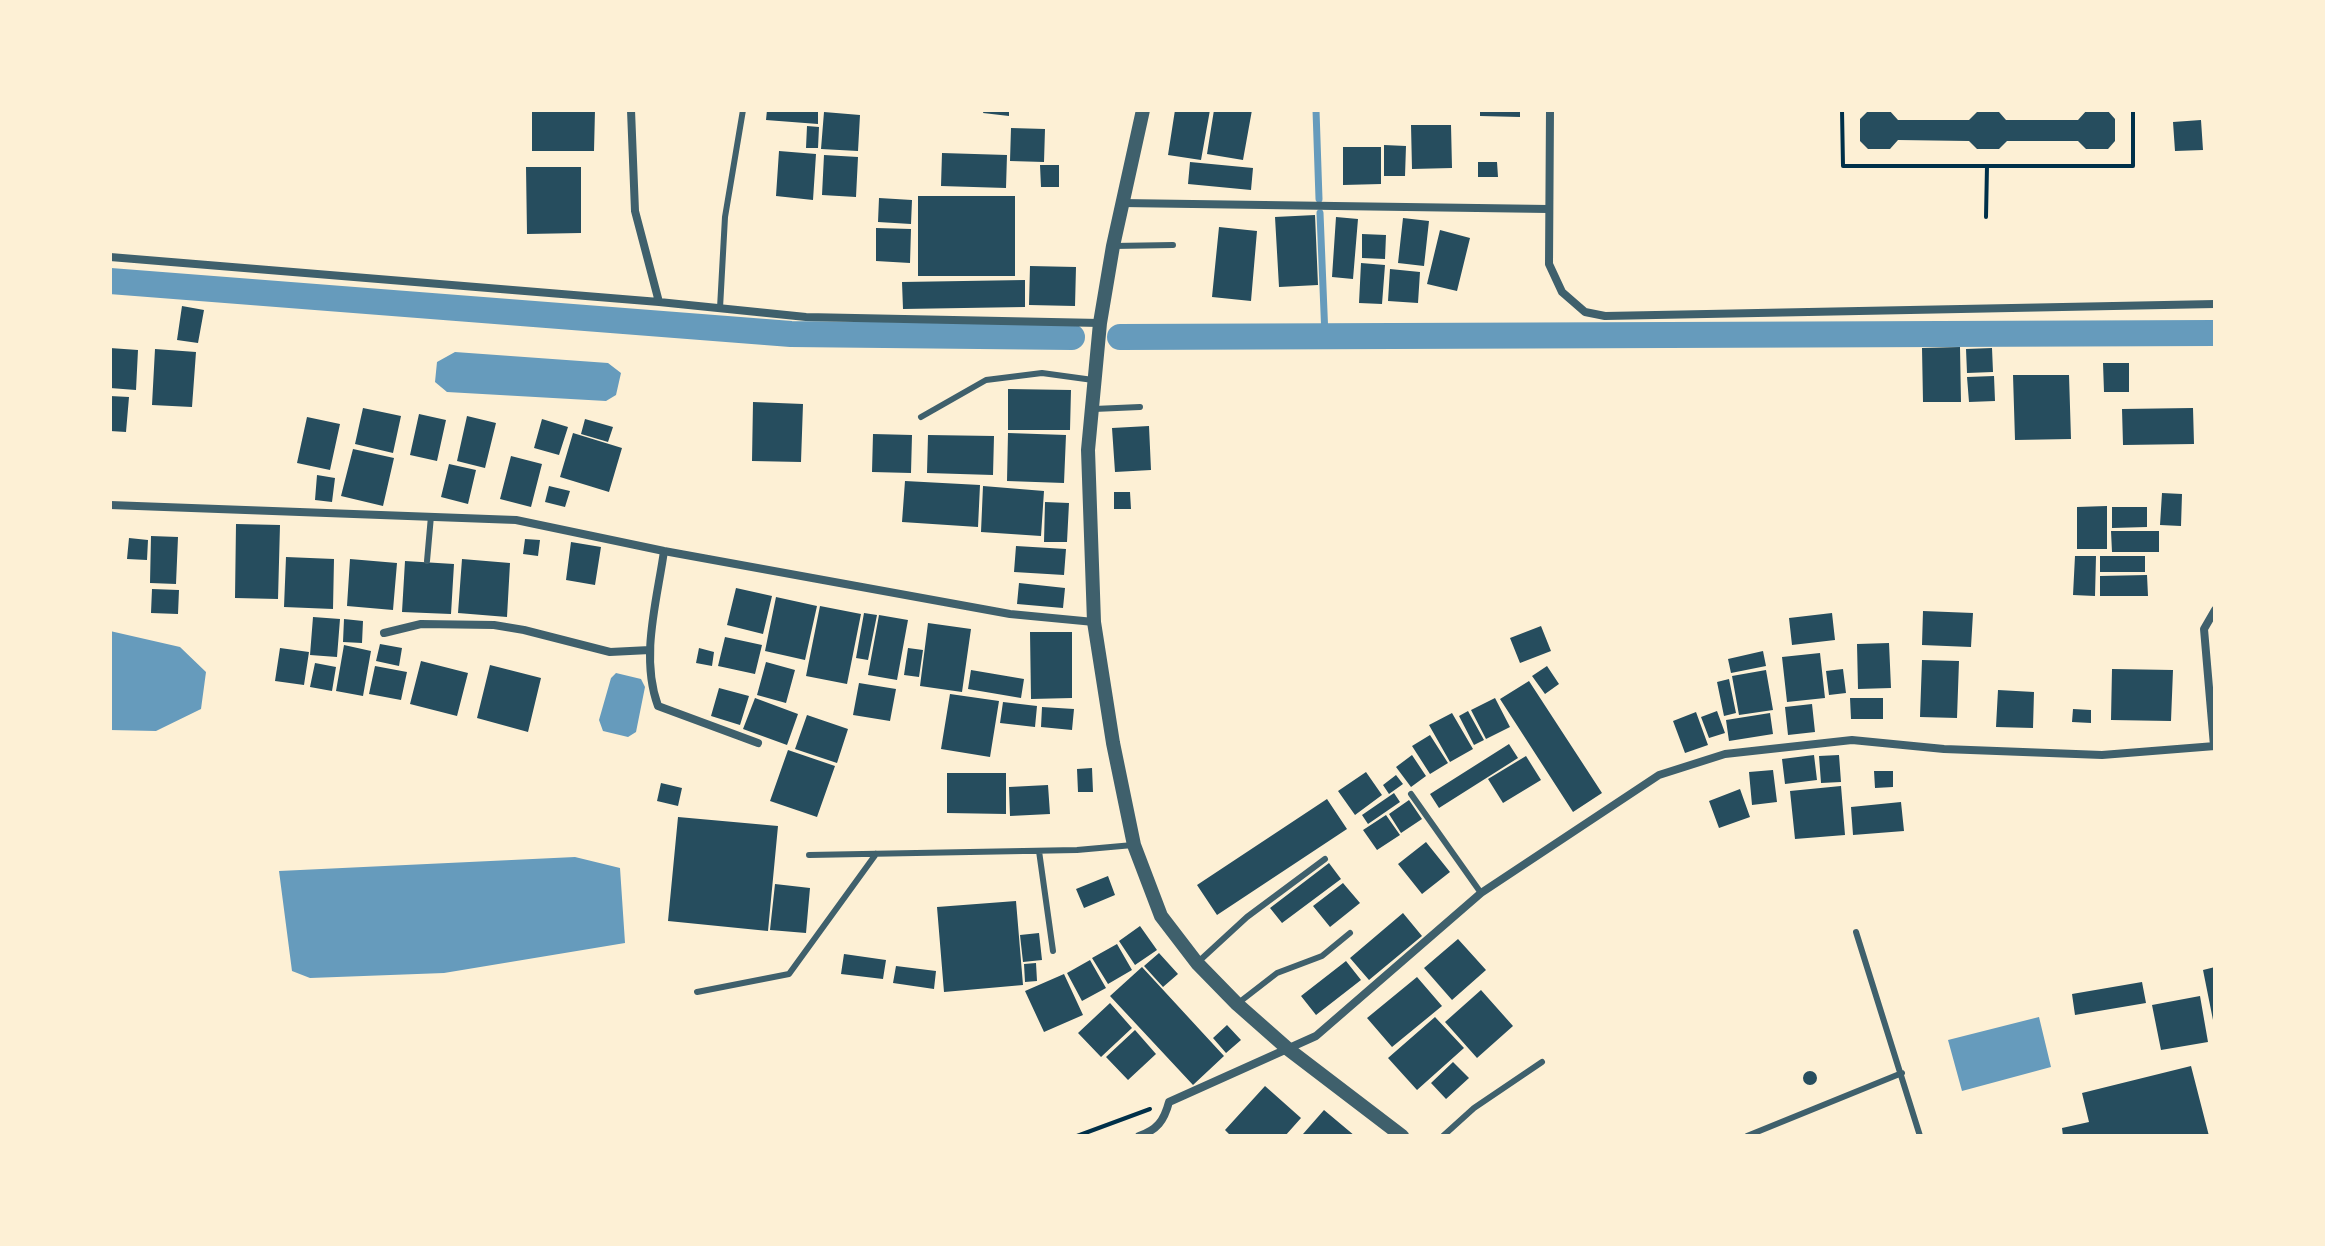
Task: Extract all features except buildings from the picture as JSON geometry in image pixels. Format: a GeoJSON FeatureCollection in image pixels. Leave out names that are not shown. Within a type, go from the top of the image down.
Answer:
{"type":"FeatureCollection","features":[{"type":"Feature","properties":{"kind":"street"},"geometry":{"type":"LineString","coordinates":[[631,110],[635,211],[659,302]]}},
{"type":"Feature","properties":{"kind":"street"},"geometry":{"type":"LineString","coordinates":[[1143,110],[1113,246],[1100,323],[1088,450],[1094,622],[1113,743],[1134,845],[1161,916],[1197,963],[1288,1049],[1402,1136]]}},
{"type":"Feature","properties":{"kind":"street"},"geometry":{"type":"LineString","coordinates":[[1550,110],[1549,264],[1562,292],[1585,312],[1605,316],[2215,304]]}},
{"type":"Feature","properties":{"kind":"street"},"geometry":{"type":"LineString","coordinates":[[1122,203],[1548,209]]}},
{"type":"Feature","properties":{"kind":"street"},"geometry":{"type":"LineString","coordinates":[[110,257],[806,317],[1100,323]]}},
{"type":"Feature","properties":{"kind":"street"},"geometry":{"type":"LineString","coordinates":[[110,505],[516,520],[664,551],[1010,614],[1094,622]]}},
{"type":"Feature","properties":{"kind":"street"},"geometry":{"type":"LineString","coordinates":[[664,551],[650,650],[653,693],[658,706],[758,743]]}},
{"type":"Feature","properties":{"kind":"street"},"geometry":{"type":"LineString","coordinates":[[1139,1136],[1152,1131],[1164,1119],[1169,1102],[1316,1036],[1481,893],[1659,775],[1725,754],[1852,740],[1944,749],[2102,755],[2214,746],[2204,629],[2215,610]]}},
{"type":"Feature","properties":{"kind":"street"},"geometry":{"type":"LineString","coordinates":[[384,633],[421,624],[494,625],[610,652],[650,650]]}},
{"type":"Feature","properties":{"kind":"lane"},"geometry":{"type":"LineString","coordinates":[[720,308],[725,217],[743,110]]}},
{"type":"Feature","properties":{"kind":"lane"},"geometry":{"type":"LineString","coordinates":[[1113,246],[1173,245]]}},
{"type":"Feature","properties":{"kind":"lane"},"geometry":{"type":"LineString","coordinates":[[921,417],[986,380],[1042,373],[1093,380]]}},
{"type":"Feature","properties":{"kind":"lane"},"geometry":{"type":"LineString","coordinates":[[1090,409],[1140,407]]}},
{"type":"Feature","properties":{"kind":"lane"},"geometry":{"type":"LineString","coordinates":[[427,561],[431,516]]}},
{"type":"Feature","properties":{"kind":"lane"},"geometry":{"type":"LineString","coordinates":[[1411,794],[1481,893]]}},
{"type":"Feature","properties":{"kind":"lane"},"geometry":{"type":"LineString","coordinates":[[809,855],[1039,851],[1134,845]]}},
{"type":"Feature","properties":{"kind":"lane"},"geometry":{"type":"LineString","coordinates":[[1039,851],[1053,951]]}},
{"type":"Feature","properties":{"kind":"lane"},"geometry":{"type":"LineString","coordinates":[[697,992],[789,974],[876,854]]}},
{"type":"Feature","properties":{"kind":"lane"},"geometry":{"type":"LineString","coordinates":[[1197,963],[1247,917],[1325,859]]}},
{"type":"Feature","properties":{"kind":"lane"},"geometry":{"type":"LineString","coordinates":[[1856,932],[1920,1136]]}},
{"type":"Feature","properties":{"kind":"lane"},"geometry":{"type":"LineString","coordinates":[[1237,1004],[1277,973],[1322,956],[1350,933]]}},
{"type":"Feature","properties":{"kind":"lane"},"geometry":{"type":"LineString","coordinates":[[1443,1136],[1474,1108],[1542,1062]]}},
{"type":"Feature","properties":{"kind":"lane"},"geometry":{"type":"LineString","coordinates":[[1747,1136],[1902,1073]]}},
{"type":"Feature","properties":{"kind":"path"},"geometry":{"type":"LineString","coordinates":[[1842,110],[1843,166],[2133,166],[2133,110]]}},
{"type":"Feature","properties":{"kind":"path"},"geometry":{"type":"LineString","coordinates":[[1986,217],[1987,166]]}},
{"type":"Feature","properties":{"kind":"path"},"geometry":{"type":"LineString","coordinates":[[1077,1136],[1169,1102]]}},
{"type":"Feature","properties":{"kind":"water"},"geometry":{"type":"Polygon","coordinates":[[[455,352],[608,363],[621,373],[616,395],[606,401],[447,392],[435,382],[437,362],[455,352]]]}},
{"type":"Feature","properties":{"kind":"water"},"geometry":{"type":"Polygon","coordinates":[[[110,631],[180,647],[206,672],[201,709],[156,731],[110,730],[110,631]]]}},
{"type":"Feature","properties":{"kind":"water"},"geometry":{"type":"Polygon","coordinates":[[[616,673],[641,679],[645,687],[636,732],[628,737],[603,731],[599,720],[611,678],[616,673]]]}},
{"type":"Feature","properties":{"kind":"water"},"geometry":{"type":"Polygon","coordinates":[[[575,857],[620,868],[625,943],[444,973],[310,978],[292,971],[279,871],[575,857]]]}},
{"type":"Feature","properties":{"kind":"water"},"geometry":{"type":"Polygon","coordinates":[[[2039,1017],[2051,1067],[1962,1091],[1948,1040],[2039,1017]]]}},
{"type":"Feature","properties":{"kind":"waterway"},"geometry":{"type":"LineString","coordinates":[[1316,110],[1319,199]]}},
{"type":"Feature","properties":{"kind":"waterway"},"geometry":{"type":"LineString","coordinates":[[1320,213],[1325,337]]}},
{"type":"Feature","properties":{"kind":"waterway"},"geometry":{"type":"LineString","coordinates":[[110,281],[791,334],[1072,337]]}},
{"type":"Feature","properties":{"kind":"waterway"},"geometry":{"type":"LineString","coordinates":[[1120,337],[2215,333]]}}]}
